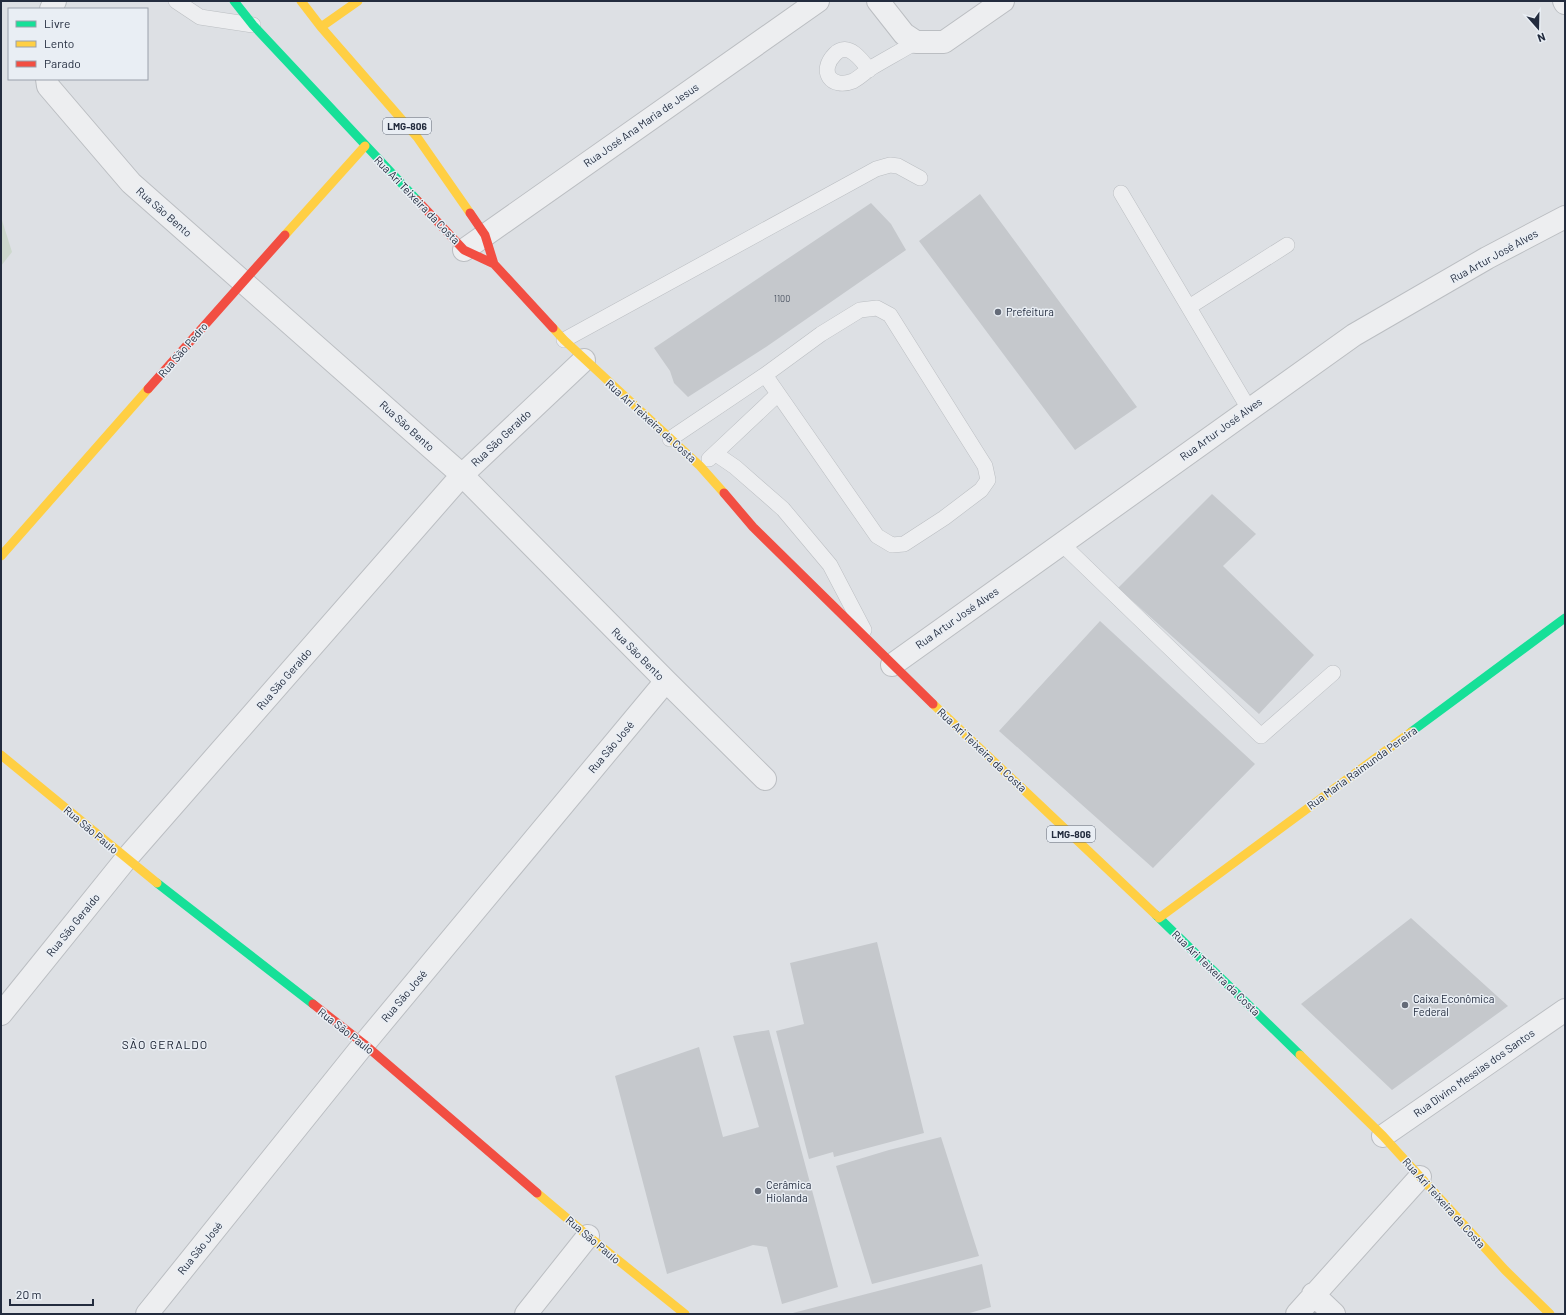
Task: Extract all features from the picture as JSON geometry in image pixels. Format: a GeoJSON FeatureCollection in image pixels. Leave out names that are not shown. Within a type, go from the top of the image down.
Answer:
{"type":"FeatureCollection","features":[{"type":"Feature","properties":{"kind":"main road","name":"Rua Ari Teixeira da Costa"},"geometry":{"type":"LineString","coordinates":[[234,1],[252,25],[464,250],[494,264],[584,360],[700,466],[753,527],[870,644],[1159,918],[1383,1136],[1505,1270],[1550,1314]]}},
{"type":"Feature","properties":{"kind":"main road","name":"LMG-806"},"geometry":{"type":"LineString","coordinates":[[301,1],[321,27],[417,137],[485,235],[494,264]]}},
{"type":"Feature","properties":{"kind":"main road"},"geometry":{"type":"LineString","coordinates":[[321,27],[358,1]]}},
{"type":"Feature","properties":{"kind":"main road","name":"Rua São Pedro"},"geometry":{"type":"LineString","coordinates":[[1,556],[366,146]]}},
{"type":"Feature","properties":{"kind":"main road","name":"Rua Maria Raimunda Pereira"},"geometry":{"type":"LineString","coordinates":[[1159,918],[1565,618]]}},
{"type":"Feature","properties":{"kind":"main road","name":"Rua São Paulo"},"geometry":{"type":"LineString","coordinates":[[1,755],[126,859],[364,1044],[588,1236],[685,1314]]}},
{"type":"Feature","properties":{"kind":"street","name":"Rua José Ana Maria de Jesus"},"geometry":{"type":"LineString","coordinates":[[464,250],[818,1]]}},
{"type":"Feature","properties":{"kind":"street"},"geometry":{"type":"LineString","coordinates":[[878,1],[904,34],[916,42],[944,42],[1003,1]]}},
{"type":"Feature","properties":{"kind":"street","name":"Rua São Bento"},"geometry":{"type":"LineString","coordinates":[[47,80],[48,86],[131,183],[462,475],[765,780]]}},
{"type":"Feature","properties":{"kind":"street","name":"Rua Artur José Alves"},"geometry":{"type":"LineString","coordinates":[[892,664],[1354,335],[1488,258],[1565,218]]}},
{"type":"Feature","properties":{"kind":"street","name":"Rua São Geraldo"},"geometry":{"type":"LineString","coordinates":[[1,1014],[126,859],[462,475],[584,360]]}},
{"type":"Feature","properties":{"kind":"street","name":"Rua São José"},"geometry":{"type":"LineString","coordinates":[[147,1314],[364,1044],[666,681]]}},
{"type":"Feature","properties":{"kind":"street","name":"Rua Divino Messias dos Santos"},"geometry":{"type":"LineString","coordinates":[[1383,1136],[1565,1010]]}},
{"type":"Feature","properties":{"kind":"street"},"geometry":{"type":"LineString","coordinates":[[1297,1314],[1420,1177]]}},
{"type":"Feature","properties":{"kind":"street"},"geometry":{"type":"LineString","coordinates":[[526,1314],[588,1236]]}},
{"type":"Feature","properties":{"kind":"street"},"geometry":{"type":"LineString","coordinates":[[1314,1294],[1334,1314]]}},
{"type":"Feature","properties":{"kind":"lane"},"geometry":{"type":"LineString","coordinates":[[176,1],[200,17],[252,25]]}},
{"type":"Feature","properties":{"kind":"lane"},"geometry":{"type":"LineString","coordinates":[[869,70],[916,42]]}},
{"type":"Feature","properties":{"kind":"lane"},"geometry":{"type":"LineString","coordinates":[[564,340],[876,169],[890,165],[898,166],[920,178]]}},
{"type":"Feature","properties":{"kind":"lane"},"geometry":{"type":"LineString","coordinates":[[1121,193],[1249,409]]}},
{"type":"Feature","properties":{"kind":"lane"},"geometry":{"type":"LineString","coordinates":[[1189,307],[1287,245]]}},
{"type":"Feature","properties":{"kind":"lane"},"geometry":{"type":"LineString","coordinates":[[670,438],[765,375],[821,334],[860,310],[877,308],[890,315],[985,466],[988,480],[981,490],[944,518],[904,544],[892,545],[877,536],[765,375]]}},
{"type":"Feature","properties":{"kind":"lane"},"geometry":{"type":"LineString","coordinates":[[716,454],[778,394]]}},
{"type":"Feature","properties":{"kind":"lane","name":"Rua Ari Teixeira da Costa"},"geometry":{"type":"LineString","coordinates":[[700,466],[716,454],[735,468],[783,509],[830,565],[870,644]]}},
{"type":"Feature","properties":{"kind":"lane"},"geometry":{"type":"LineString","coordinates":[[1062,544],[1260,736],[1332,673]]}},
{"type":"Feature","properties":{"kind":"shaded area"},"geometry":{"type":"Polygon","coordinates":[[[1,217],[12,252],[1,266],[1,217]]]}},
{"type":"Feature","properties":{"kind":"building"},"geometry":{"type":"Polygon","coordinates":[[[980,194],[1137,407],[1075,450],[919,241],[980,194]]]}},
{"type":"Feature","properties":{"kind":"building"},"geometry":{"type":"Polygon","coordinates":[[[871,203],[891,224],[906,250],[766,347],[688,397],[674,383],[670,371],[654,348],[871,203]]]}},
{"type":"Feature","properties":{"kind":"building"},"geometry":{"type":"Polygon","coordinates":[[[1212,494],[1256,534],[1223,566],[1314,655],[1259,714],[1118,588],[1212,494]]]}},
{"type":"Feature","properties":{"kind":"building"},"geometry":{"type":"Polygon","coordinates":[[[1100,621],[1255,764],[1153,868],[999,731],[1100,621]]]}},
{"type":"Feature","properties":{"kind":"building","name":"Caixa Econômica Federal"},"geometry":{"type":"Polygon","coordinates":[[[1411,918],[1508,1006],[1392,1090],[1301,1004],[1411,918]]]}},
{"type":"Feature","properties":{"kind":"building"},"geometry":{"type":"Polygon","coordinates":[[[877,942],[924,1133],[834,1157],[833,1152],[809,1159],[776,1031],[804,1024],[790,963],[877,942]]]}},
{"type":"Feature","properties":{"kind":"building"},"geometry":{"type":"Polygon","coordinates":[[[769,1030],[838,1287],[782,1304],[767,1247],[753,1245],[667,1274],[615,1076],[699,1047],[723,1137],[759,1127],[733,1036],[769,1030]]]}},
{"type":"Feature","properties":{"kind":"building"},"geometry":{"type":"Polygon","coordinates":[[[941,1137],[979,1256],[872,1284],[836,1166],[889,1150],[941,1137]]]}},
{"type":"Feature","properties":{"kind":"building"},"geometry":{"type":"Polygon","coordinates":[[[982,1264],[991,1307],[966,1314],[789,1314],[982,1264]]]}},
{"type":"Feature","properties":{"kind":"traffic: fast"},"geometry":{"type":"LineString","coordinates":[[234,1],[253,25],[417,200]]}},
{"type":"Feature","properties":{"kind":"traffic: fast"},"geometry":{"type":"LineString","coordinates":[[1411,732],[1565,618]]}},
{"type":"Feature","properties":{"kind":"traffic: fast"},"geometry":{"type":"LineString","coordinates":[[157,883],[313,1004]]}},
{"type":"Feature","properties":{"kind":"traffic: fast"},"geometry":{"type":"LineString","coordinates":[[1156,915],[1300,1055]]}},
{"type":"Feature","properties":{"kind":"traffic: slow"},"geometry":{"type":"LineString","coordinates":[[301,1],[321,27],[417,137],[470,213]]}},
{"type":"Feature","properties":{"kind":"traffic: slow"},"geometry":{"type":"LineString","coordinates":[[321,27],[358,1]]}},
{"type":"Feature","properties":{"kind":"traffic: slow"},"geometry":{"type":"LineString","coordinates":[[285,235],[365,146]]}},
{"type":"Feature","properties":{"kind":"traffic: slow"},"geometry":{"type":"LineString","coordinates":[[553,328],[564,340],[700,466],[724,493]]}},
{"type":"Feature","properties":{"kind":"traffic: slow"},"geometry":{"type":"LineString","coordinates":[[1,556],[148,389]]}},
{"type":"Feature","properties":{"kind":"traffic: slow"},"geometry":{"type":"LineString","coordinates":[[933,704],[1156,915]]}},
{"type":"Feature","properties":{"kind":"traffic: slow"},"geometry":{"type":"LineString","coordinates":[[1159,918],[1411,732]]}},
{"type":"Feature","properties":{"kind":"traffic: slow"},"geometry":{"type":"LineString","coordinates":[[1,755],[157,883]]}},
{"type":"Feature","properties":{"kind":"traffic: slow"},"geometry":{"type":"LineString","coordinates":[[1300,1055],[1383,1136],[1505,1270],[1550,1314]]}},
{"type":"Feature","properties":{"kind":"traffic: slow"},"geometry":{"type":"LineString","coordinates":[[537,1193],[685,1314]]}},
{"type":"Feature","properties":{"kind":"traffic: jam"},"geometry":{"type":"LineString","coordinates":[[417,200],[464,250],[494,264],[553,328]]}},
{"type":"Feature","properties":{"kind":"traffic: jam"},"geometry":{"type":"LineString","coordinates":[[470,213],[485,235],[494,264]]}},
{"type":"Feature","properties":{"kind":"traffic: jam"},"geometry":{"type":"LineString","coordinates":[[148,389],[285,235]]}},
{"type":"Feature","properties":{"kind":"traffic: jam"},"geometry":{"type":"LineString","coordinates":[[724,493],[753,527],[933,704]]}},
{"type":"Feature","properties":{"kind":"traffic: jam"},"geometry":{"type":"LineString","coordinates":[[313,1004],[364,1044],[537,1193]]}},
{"type":"Feature","properties":{"kind":"place","name":"Prefeitura"},"geometry":{"type":"Point","coordinates":[998,312]}},
{"type":"Feature","properties":{"kind":"place","name":"Caixa Econômica Federal"},"geometry":{"type":"Point","coordinates":[1405,1005]}},
{"type":"Feature","properties":{"kind":"place","name":"Cerâmica Hiolanda"},"geometry":{"type":"Point","coordinates":[758,1191]}},
{"type":"Feature","properties":{"kind":"district","name":"SÃO GERALDO"},"geometry":{"type":"Point","coordinates":[165,1045]}}]}
